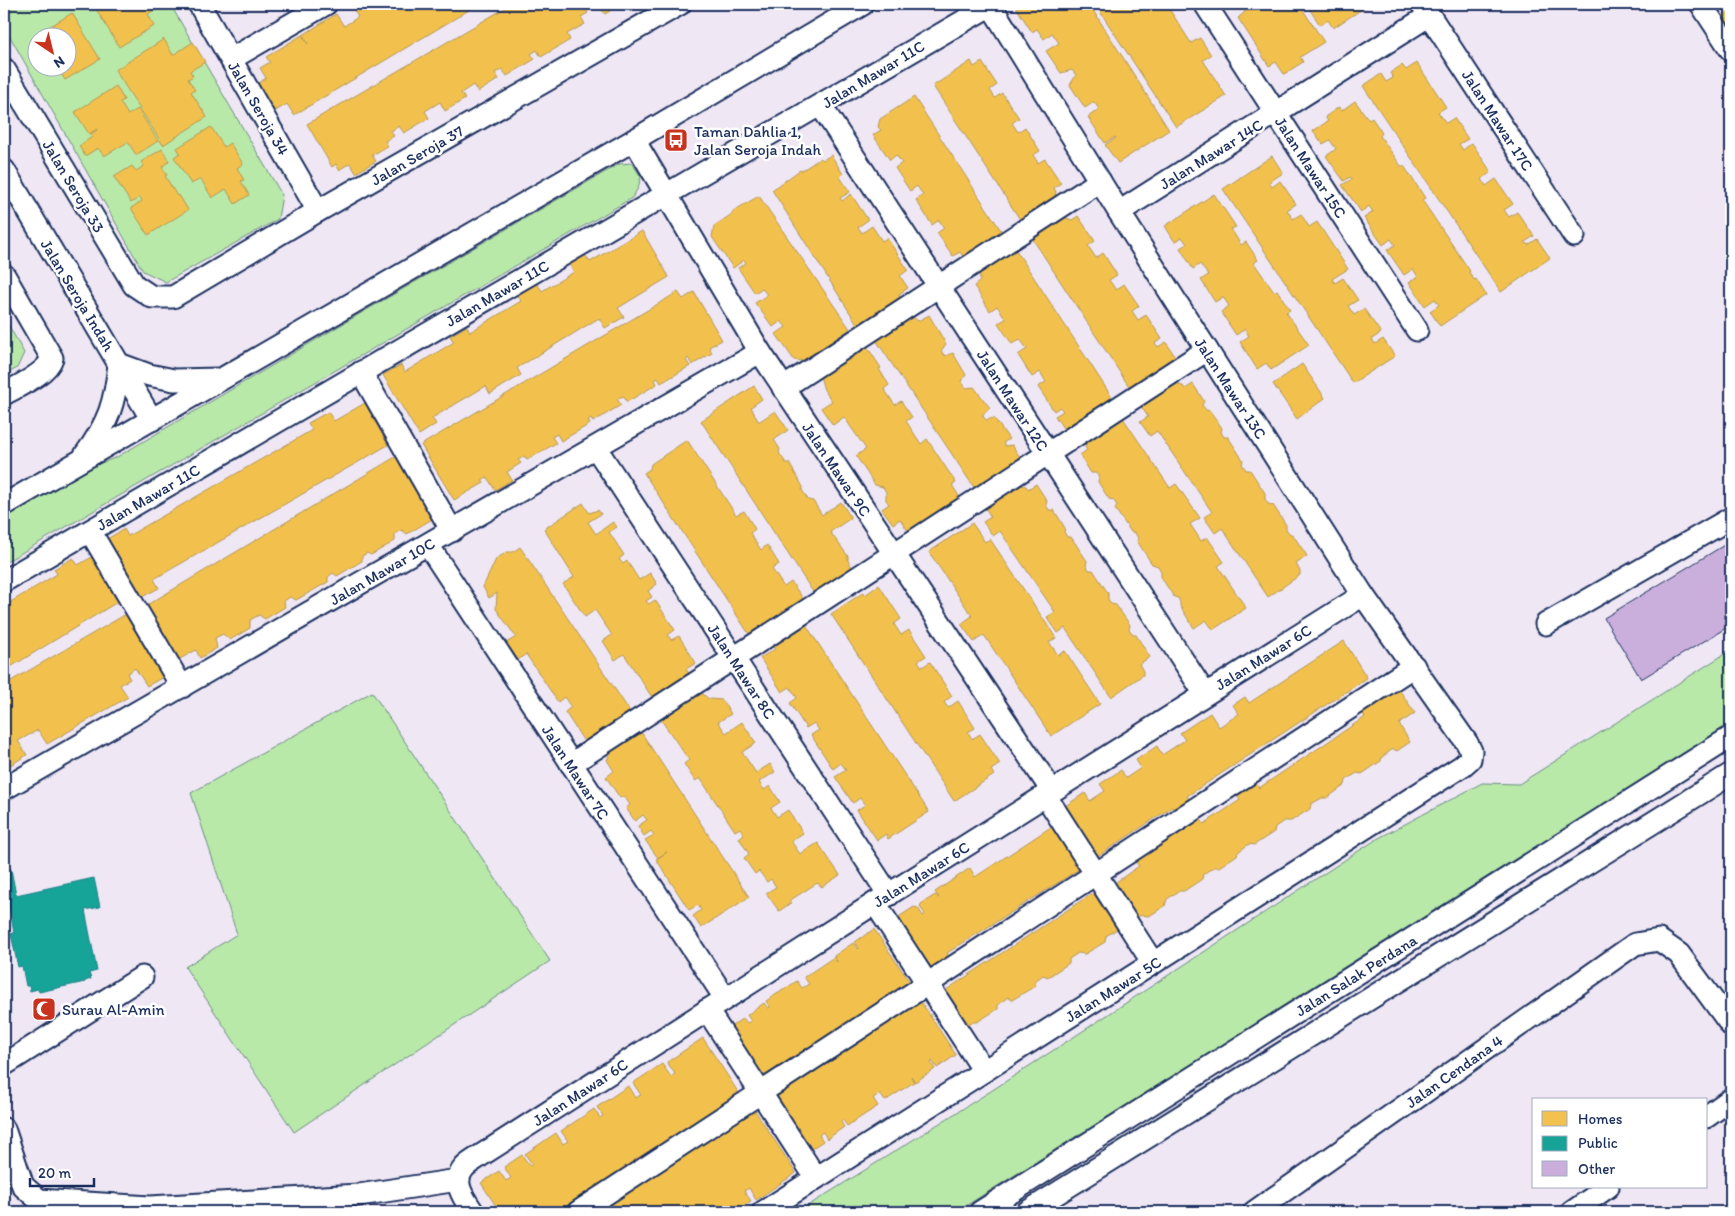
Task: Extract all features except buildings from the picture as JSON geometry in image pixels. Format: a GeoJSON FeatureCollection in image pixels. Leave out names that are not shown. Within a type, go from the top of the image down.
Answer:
{"type":"FeatureCollection","features":[{"type":"Feature","properties":{"kind":"street","name":"Jalan Seroja 34"},"geometry":{"type":"LineString","coordinates":[[199,4],[318,211]]}},
{"type":"Feature","properties":{"kind":"street"},"geometry":{"type":"LineString","coordinates":[[231,59],[326,4]]}},
{"type":"Feature","properties":{"kind":"street","name":"Jalan Seroja 37"},"geometry":{"type":"LineString","coordinates":[[152,297],[173,297],[318,211],[680,4]]}},
{"type":"Feature","properties":{"kind":"street"},"geometry":{"type":"LineString","coordinates":[[4,505],[634,140],[863,4]]}},
{"type":"Feature","properties":{"kind":"street","name":"Jalan Mawar 11C"},"geometry":{"type":"LineString","coordinates":[[4,581],[666,194],[821,106],[991,4]]}},
{"type":"Feature","properties":{"kind":"street","name":"Jalan Mawar 13C"},"geometry":{"type":"LineString","coordinates":[[991,4],[1119,212],[1364,595],[1467,743],[1471,751],[1470,759],[1462,766]]}},
{"type":"Feature","properties":{"kind":"street","name":"Jalan Mawar 15C"},"geometry":{"type":"LineString","coordinates":[[1205,4],[1417,330]]}},
{"type":"Feature","properties":{"kind":"street"},"geometry":{"type":"LineString","coordinates":[[1701,4],[1731,50]]}},
{"type":"Feature","properties":{"kind":"street","name":"Jalan Mawar 14C"},"geometry":{"type":"LineString","coordinates":[[1119,212],[1276,113],[1426,10]]}},
{"type":"Feature","properties":{"kind":"street","name":"Jalan Mawar 17C"},"geometry":{"type":"LineString","coordinates":[[1426,10],[1574,236]]}},
{"type":"Feature","properties":{"kind":"street","name":"Jalan Seroja 33"},"geometry":{"type":"LineString","coordinates":[[4,69],[134,285],[152,297]]}},
{"type":"Feature","properties":{"kind":"street","name":"Jalan Mawar 12C"},"geometry":{"type":"LineString","coordinates":[[821,106],[1204,694]]}},
{"type":"Feature","properties":{"kind":"street","name":"Jalan Mawar 9C"},"geometry":{"type":"LineString","coordinates":[[634,140],[760,352],[894,554],[1048,793],[1096,874],[1153,963]]}},
{"type":"Feature","properties":{"kind":"street","name":"Jalan Seroja Indah"},"geometry":{"type":"LineString","coordinates":[[6,160],[152,420]]}},
{"type":"Feature","properties":{"kind":"street"},"geometry":{"type":"LineString","coordinates":[[783,388],[1100,181]]}},
{"type":"Feature","properties":{"kind":"street"},"geometry":{"type":"LineString","coordinates":[[4,275],[52,358],[50,365],[43,371],[4,394]]}},
{"type":"Feature","properties":{"kind":"street"},"geometry":{"type":"LineString","coordinates":[[571,764],[1207,350]]}},
{"type":"Feature","properties":{"kind":"street","name":"Jalan Mawar 10C"},"geometry":{"type":"LineString","coordinates":[[4,789],[760,352]]}},
{"type":"Feature","properties":{"kind":"street"},"geometry":{"type":"LineString","coordinates":[[80,461],[100,434],[113,404],[120,364],[149,375],[174,380],[222,379]]}},
{"type":"Feature","properties":{"kind":"street"},"geometry":{"type":"LineString","coordinates":[[361,372],[452,531]]}},
{"type":"Feature","properties":{"kind":"street","name":"Jalan Mawar 8C"},"geometry":{"type":"LineString","coordinates":[[596,448],[734,658],[882,899],[928,984],[984,1071]]}},
{"type":"Feature","properties":{"kind":"street"},"geometry":{"type":"LineString","coordinates":[[1546,624],[1731,518]]}},
{"type":"Feature","properties":{"kind":"street"},"geometry":{"type":"LineString","coordinates":[[90,531],[182,687]]}},
{"type":"Feature","properties":{"kind":"street","name":"Jalan Mawar 7C"},"geometry":{"type":"LineString","coordinates":[[428,545],[725,998]]}},
{"type":"Feature","properties":{"kind":"street","name":"Jalan Mawar 6C"},"geometry":{"type":"LineString","coordinates":[[458,1180],[463,1169],[480,1156],[1204,694],[1364,595]]}},
{"type":"Feature","properties":{"kind":"street"},"geometry":{"type":"LineString","coordinates":[[578,1212],[1414,666]]}},
{"type":"Feature","properties":{"kind":"street","name":"Jalan Salak Perdana"},"geometry":{"type":"LineString","coordinates":[[980,1212],[1731,737]]}},
{"type":"Feature","properties":{"kind":"street","name":"Jalan Mawar 5C"},"geometry":{"type":"LineString","coordinates":[[763,1212],[1462,766]]}},
{"type":"Feature","properties":{"kind":"street","name":"Jalan Salak Perdana"},"geometry":{"type":"LineString","coordinates":[[1027,1212],[1731,774]]}},
{"type":"Feature","properties":{"kind":"street","name":"Jalan Cendana 4"},"geometry":{"type":"LineString","coordinates":[[1254,1212],[1635,944],[1659,940],[1679,954],[1731,1025]]}},
{"type":"Feature","properties":{"kind":"street"},"geometry":{"type":"LineString","coordinates":[[4,1065],[142,977]]}},
{"type":"Feature","properties":{"kind":"street"},"geometry":{"type":"LineString","coordinates":[[707,1010],[816,1178]]}},
{"type":"Feature","properties":{"kind":"street"},"geometry":{"type":"LineString","coordinates":[[1708,1116],[1731,1100]]}},
{"type":"Feature","properties":{"kind":"street"},"geometry":{"type":"LineString","coordinates":[[4,1129],[23,1186],[39,1200],[150,1207],[359,1195],[458,1180],[460,1193],[473,1212]]}},
{"type":"Feature","properties":{"kind":"street"},"geometry":{"type":"LineString","coordinates":[[1572,1212],[1607,1188]]}},
{"type":"Feature","properties":{"kind":"path"},"geometry":{"type":"LineString","coordinates":[[4,141],[6,160]]}},
{"type":"Feature","properties":{"kind":"green space"},"geometry":{"type":"Polygon","coordinates":[[[8,4],[170,4],[282,195],[278,219],[166,282],[143,271],[34,78],[78,78],[78,28],[28,28],[28,68],[4,26],[8,4]]]}},
{"type":"Feature","properties":{"kind":"green space"},"geometry":{"type":"Polygon","coordinates":[[[632,163],[641,177],[638,188],[632,198],[4,563],[4,515],[91,467],[117,457],[619,164],[632,163]]]}},
{"type":"Feature","properties":{"kind":"green space"},"geometry":{"type":"Polygon","coordinates":[[[4,317],[24,353],[17,368],[4,376],[4,317]]]}},
{"type":"Feature","properties":{"kind":"green space"},"geometry":{"type":"Polygon","coordinates":[[[1731,650],[1731,725],[956,1212],[798,1212],[991,1091],[1377,839],[1482,783],[1519,784],[1731,650]]]}},
{"type":"Feature","properties":{"kind":"green space"},"geometry":{"type":"Polygon","coordinates":[[[372,692],[550,961],[294,1132],[185,967],[237,934],[191,793],[372,692]]]}},
{"type":"Feature","properties":{"kind":"place","name":"Taman Dahlia 1, Jalan Seroja Indah"},"geometry":{"type":"Point","coordinates":[676,140]}},
{"type":"Feature","properties":{"kind":"place","name":"Surau Al-Amin"},"geometry":{"type":"Point","coordinates":[44,1009]}}]}
